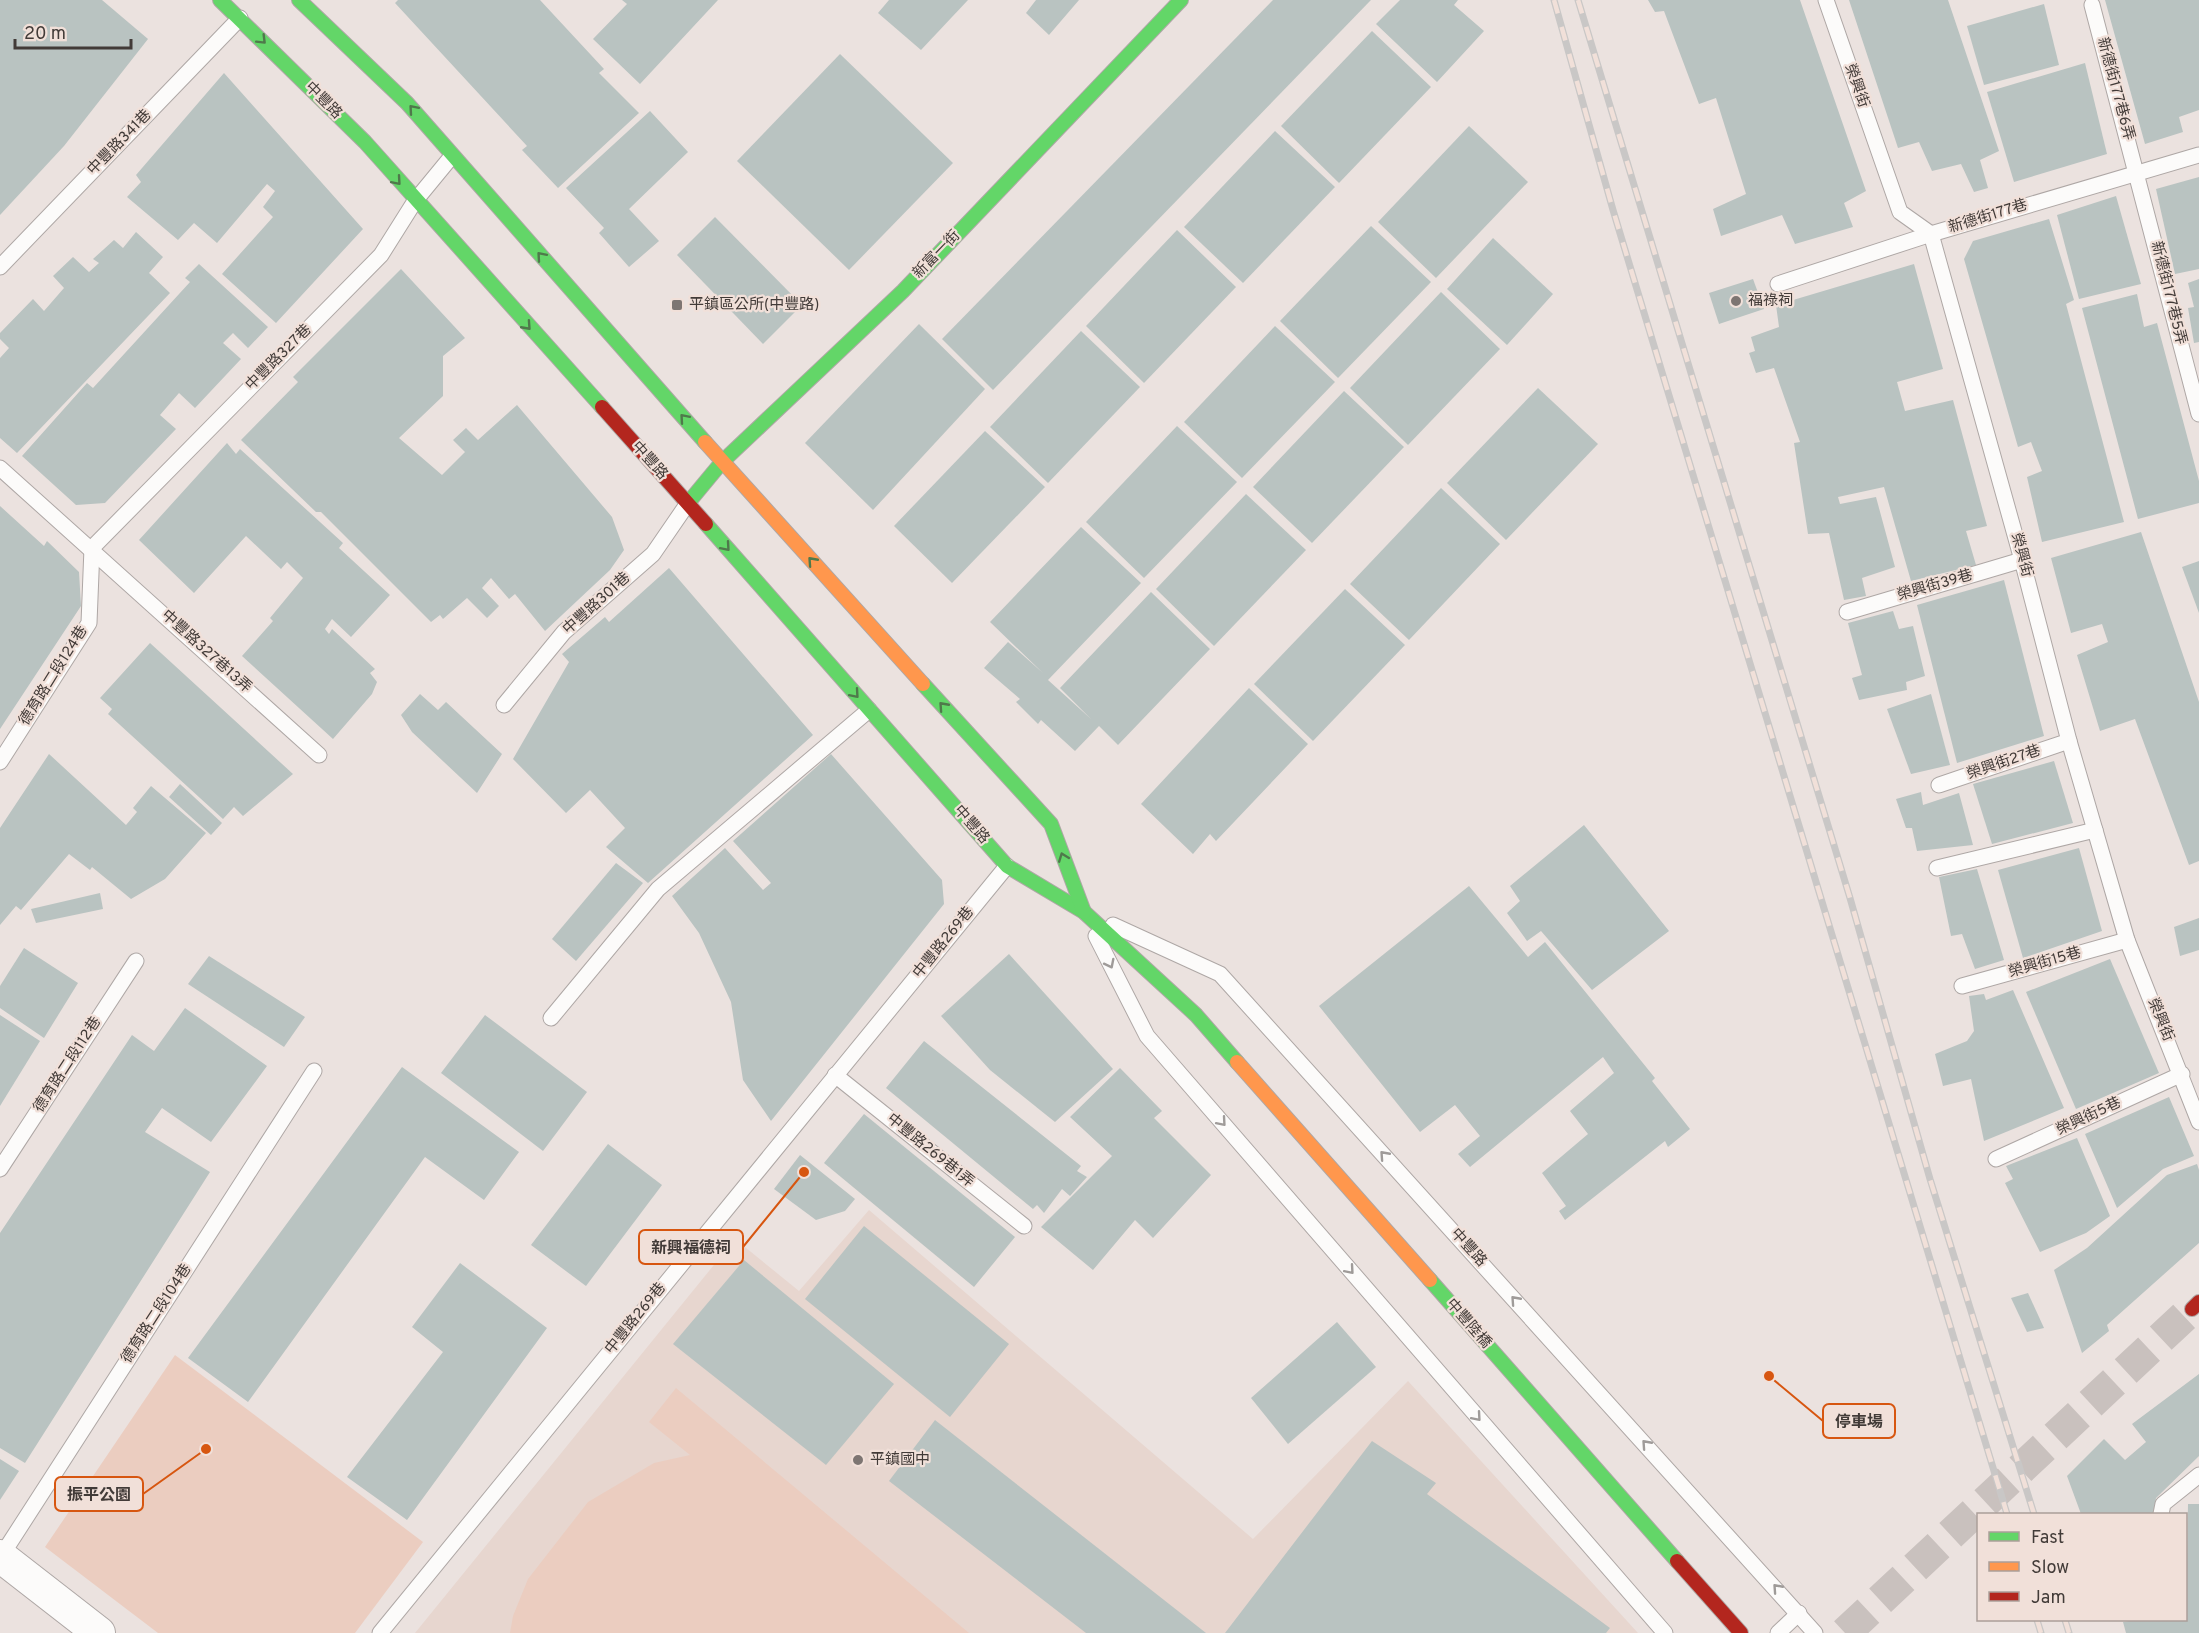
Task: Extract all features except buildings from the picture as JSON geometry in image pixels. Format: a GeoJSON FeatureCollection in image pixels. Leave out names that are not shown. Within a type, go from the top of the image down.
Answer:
{"type":"FeatureCollection","features":[{"type":"Feature","properties":{"kind":"main road","name":"中豐路"},"geometry":{"type":"LineString","coordinates":[[220,0],[364,142],[688,503],[1007,867],[1084,912],[1196,1015]]}},
{"type":"Feature","properties":{"kind":"main road","name":"中豐路"},"geometry":{"type":"LineString","coordinates":[[299,0],[407,103],[722,462],[1051,824],[1084,912]]}},
{"type":"Feature","properties":{"kind":"main road","name":"新富一街"},"geometry":{"type":"LineString","coordinates":[[688,503],[722,462],[903,291],[1181,0]]}},
{"type":"Feature","properties":{"kind":"main road","name":"中豐陸橋"},"geometry":{"type":"LineString","coordinates":[[1196,1015],[1741,1633]]}},
{"type":"Feature","properties":{"kind":"street"},"geometry":{"type":"LineString","coordinates":[[0,1557],[99,1633]]}},
{"type":"Feature","properties":{"kind":"lane","name":"榮興街"},"geometry":{"type":"LineString","coordinates":[[1826,0],[1900,212],[1931,234],[2022,560],[2069,741],[2127,940],[2182,1074],[2199,1122]]}},
{"type":"Feature","properties":{"kind":"lane","name":"新德街177巷6弄"},"geometry":{"type":"LineString","coordinates":[[2092,5],[2138,173]]}},
{"type":"Feature","properties":{"kind":"lane","name":"中豐路341巷"},"geometry":{"type":"LineString","coordinates":[[0,267],[240,18]]}},
{"type":"Feature","properties":{"kind":"lane","name":"新德街177巷"},"geometry":{"type":"LineString","coordinates":[[1778,284],[1931,234],[2199,154]]}},
{"type":"Feature","properties":{"kind":"lane","name":"中豐路327巷"},"geometry":{"type":"LineString","coordinates":[[92,548],[381,255],[415,201],[453,156]]}},
{"type":"Feature","properties":{"kind":"lane","name":"新德街177巷5弄"},"geometry":{"type":"LineString","coordinates":[[2138,173],[2199,414]]}},
{"type":"Feature","properties":{"kind":"lane","name":"中豐路327巷13弄"},"geometry":{"type":"LineString","coordinates":[[0,468],[92,548],[319,755]]}},
{"type":"Feature","properties":{"kind":"lane","name":"中豐路301巷"},"geometry":{"type":"LineString","coordinates":[[504,705],[564,632],[653,554],[688,503]]}},
{"type":"Feature","properties":{"kind":"lane","name":"德育路二段124巷"},"geometry":{"type":"LineString","coordinates":[[0,762],[89,623],[92,548]]}},
{"type":"Feature","properties":{"kind":"lane","name":"榮興街39巷"},"geometry":{"type":"LineString","coordinates":[[1847,612],[2022,560]]}},
{"type":"Feature","properties":{"kind":"lane"},"geometry":{"type":"LineString","coordinates":[[551,1018],[658,889],[870,710]]}},
{"type":"Feature","properties":{"kind":"lane","name":"榮興街27巷"},"geometry":{"type":"LineString","coordinates":[[1939,784],[2069,741]]}},
{"type":"Feature","properties":{"kind":"lane"},"geometry":{"type":"LineString","coordinates":[[1937,868],[2095,830]]}},
{"type":"Feature","properties":{"kind":"lane","name":"中豐路269巷"},"geometry":{"type":"LineString","coordinates":[[380,1633],[1007,867]]}},
{"type":"Feature","properties":{"kind":"lane","name":"中豐路"},"geometry":{"type":"LineString","coordinates":[[1084,912],[1220,974],[1815,1633]]}},
{"type":"Feature","properties":{"kind":"lane"},"geometry":{"type":"LineString","coordinates":[[1084,912],[1147,1036],[1665,1633]]}},
{"type":"Feature","properties":{"kind":"lane","name":"榮興街15巷"},"geometry":{"type":"LineString","coordinates":[[1962,986],[2127,940]]}},
{"type":"Feature","properties":{"kind":"lane","name":"德育路二段112巷"},"geometry":{"type":"LineString","coordinates":[[0,1169],[136,961]]}},
{"type":"Feature","properties":{"kind":"lane","name":"德育路二段104巷"},"geometry":{"type":"LineString","coordinates":[[0,1557],[314,1071]]}},
{"type":"Feature","properties":{"kind":"lane","name":"榮興街5巷"},"geometry":{"type":"LineString","coordinates":[[1996,1159],[2182,1074]]}},
{"type":"Feature","properties":{"kind":"lane","name":"中豐路269巷1弄"},"geometry":{"type":"LineString","coordinates":[[835,1075],[1024,1226]]}},
{"type":"Feature","properties":{"kind":"lane"},"geometry":{"type":"LineString","coordinates":[[2161,1513],[2163,1504],[2199,1475]]}},
{"type":"Feature","properties":{"kind":"lane"},"geometry":{"type":"LineString","coordinates":[[1778,1633],[1799,1613]]}},
{"type":"Feature","properties":{"kind":"shaded area","name":"平鎮國中"},"geometry":{"type":"Polygon","coordinates":[[[869,1210],[1253,1539],[1408,1381],[1638,1633],[415,1633],[735,1239],[799,1291],[869,1210]]]}},
{"type":"Feature","properties":{"kind":"shaded area"},"geometry":{"type":"Polygon","coordinates":[[[175,1355],[423,1542],[355,1633],[158,1633],[45,1547],[175,1355]]]}},
{"type":"Feature","properties":{"kind":"shaded area"},"geometry":{"type":"Polygon","coordinates":[[[676,1388],[969,1633],[510,1633],[513,1616],[528,1579],[588,1502],[654,1463],[690,1455],[649,1422],[676,1388]]]}},
{"type":"Feature","properties":{"kind":"tunnel"},"geometry":{"type":"LineString","coordinates":[[1845,1633],[2192,1309]]}},
{"type":"Feature","properties":{"kind":"railway"},"geometry":{"type":"LineString","coordinates":[[1554,0],[1613,210],[2007,1513]]}},
{"type":"Feature","properties":{"kind":"railway"},"geometry":{"type":"LineString","coordinates":[[1578,0],[1850,898],[1930,1179],[2034,1513]]}},
{"type":"Feature","properties":{"kind":"railway"},"geometry":{"type":"LineString","coordinates":[[2037,1621],[2041,1633]]}},
{"type":"Feature","properties":{"kind":"railway"},"geometry":{"type":"LineString","coordinates":[[2065,1621],[2069,1633]]}},
{"type":"Feature","properties":{"kind":"traffic: fast"},"geometry":{"type":"LineString","coordinates":[[220,0],[365,142],[602,407]]}},
{"type":"Feature","properties":{"kind":"traffic: fast"},"geometry":{"type":"LineString","coordinates":[[299,0],[407,103],[705,442]]}},
{"type":"Feature","properties":{"kind":"traffic: fast"},"geometry":{"type":"LineString","coordinates":[[688,503],[722,462],[903,291],[1181,0]]}},
{"type":"Feature","properties":{"kind":"traffic: fast"},"geometry":{"type":"LineString","coordinates":[[706,524],[1007,866],[1084,912],[1196,1015],[1237,1062]]}},
{"type":"Feature","properties":{"kind":"traffic: fast"},"geometry":{"type":"LineString","coordinates":[[923,684],[1051,824],[1084,912]]}},
{"type":"Feature","properties":{"kind":"traffic: fast"},"geometry":{"type":"LineString","coordinates":[[1430,1280],[1677,1561]]}},
{"type":"Feature","properties":{"kind":"traffic: slow"},"geometry":{"type":"LineString","coordinates":[[705,442],[923,684]]}},
{"type":"Feature","properties":{"kind":"traffic: slow"},"geometry":{"type":"LineString","coordinates":[[1237,1062],[1430,1280]]}},
{"type":"Feature","properties":{"kind":"traffic: jam"},"geometry":{"type":"LineString","coordinates":[[602,407],[706,524]]}},
{"type":"Feature","properties":{"kind":"traffic: jam"},"geometry":{"type":"LineString","coordinates":[[2192,1309],[2199,1302]]}},
{"type":"Feature","properties":{"kind":"traffic: jam"},"geometry":{"type":"LineString","coordinates":[[1677,1561],[1741,1633]]}},
{"type":"Feature","properties":{"kind":"place","name":"福祿祠"},"geometry":{"type":"Point","coordinates":[1736,301]}},
{"type":"Feature","properties":{"kind":"place","name":"平鎮區公所(中豐路)"},"geometry":{"type":"Point","coordinates":[677,305]}},
{"type":"Feature","properties":{"kind":"place","name":"新興福德祠"},"geometry":{"type":"Point","coordinates":[804,1172]}},
{"type":"Feature","properties":{"kind":"place","name":"停車場"},"geometry":{"type":"Point","coordinates":[1769,1376]}},
{"type":"Feature","properties":{"kind":"place","name":"振平公園"},"geometry":{"type":"Point","coordinates":[206,1449]}},
{"type":"Feature","properties":{"kind":"place","name":"平鎮國中"},"geometry":{"type":"Point","coordinates":[858,1460]}}]}
